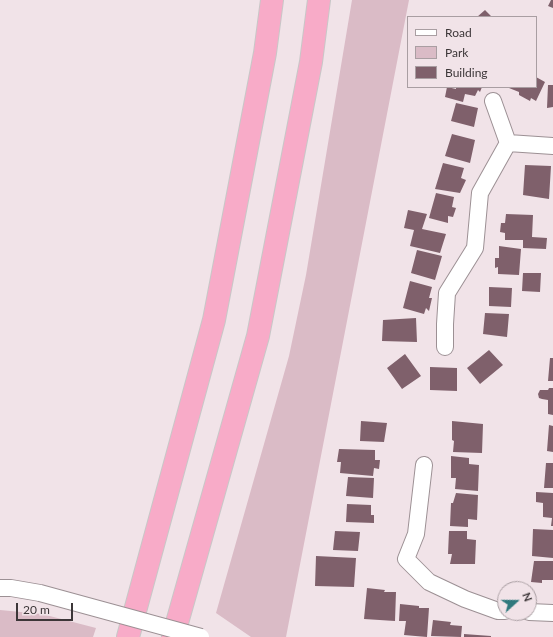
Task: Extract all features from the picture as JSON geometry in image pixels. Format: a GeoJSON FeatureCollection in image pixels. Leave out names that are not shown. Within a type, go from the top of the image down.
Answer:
{"type":"FeatureCollection","features":[{"type":"Feature","properties":{"kind":"highway"},"geometry":{"type":"LineString","coordinates":[[128,637],[214,320],[265,53],[272,0]]}},
{"type":"Feature","properties":{"kind":"highway"},"geometry":{"type":"LineString","coordinates":[[173,637],[258,336],[311,62],[319,0]]}},
{"type":"Feature","properties":{"kind":"street"},"geometry":{"type":"LineString","coordinates":[[445,347],[444,324],[447,293],[475,248],[480,193],[508,143],[493,101]]}},
{"type":"Feature","properties":{"kind":"street"},"geometry":{"type":"LineString","coordinates":[[508,143],[553,146]]}},
{"type":"Feature","properties":{"kind":"street"},"geometry":{"type":"LineString","coordinates":[[424,465],[416,534],[406,559],[429,582],[465,599],[497,611]]}},
{"type":"Feature","properties":{"kind":"street"},"geometry":{"type":"LineString","coordinates":[[0,588],[11,588],[40,593],[201,637]]}},
{"type":"Feature","properties":{"kind":"street"},"geometry":{"type":"LineString","coordinates":[[537,612],[553,613]]}},
{"type":"Feature","properties":{"kind":"green space"},"geometry":{"type":"Polygon","coordinates":[[[352,0],[409,0],[286,637],[251,637],[216,613],[289,356],[306,275],[352,0]]]}},
{"type":"Feature","properties":{"kind":"green space"},"geometry":{"type":"Polygon","coordinates":[[[0,610],[42,614],[96,628],[93,637],[0,637],[0,610]]]}},
{"type":"Feature","properties":{"kind":"building"},"geometry":{"type":"Polygon","coordinates":[[[551,0],[553,0],[553,8],[548,6],[551,0]]]}},
{"type":"Feature","properties":{"kind":"building"},"geometry":{"type":"Polygon","coordinates":[[[485,10],[491,16],[478,16],[485,10]]]}},
{"type":"Feature","properties":{"kind":"building"},"geometry":{"type":"Polygon","coordinates":[[[537,78],[545,82],[536,101],[531,98],[530,101],[519,95],[519,92],[509,88],[537,88],[537,78]]]}},
{"type":"Feature","properties":{"kind":"building"},"geometry":{"type":"Polygon","coordinates":[[[548,85],[553,85],[553,107],[547,108],[548,85]]]}},
{"type":"Feature","properties":{"kind":"building"},"geometry":{"type":"Polygon","coordinates":[[[447,88],[482,88],[480,92],[478,90],[475,96],[465,94],[463,102],[445,97],[447,88]]]}},
{"type":"Feature","properties":{"kind":"building"},"geometry":{"type":"Polygon","coordinates":[[[456,103],[478,108],[474,127],[451,121],[456,103]]]}},
{"type":"Feature","properties":{"kind":"building"},"geometry":{"type":"Polygon","coordinates":[[[452,134],[475,140],[470,163],[445,156],[452,134]]]}},
{"type":"Feature","properties":{"kind":"building"},"geometry":{"type":"Polygon","coordinates":[[[443,163],[464,168],[461,178],[466,180],[460,193],[435,189],[443,163]]]}},
{"type":"Feature","properties":{"kind":"building"},"geometry":{"type":"Polygon","coordinates":[[[525,165],[551,166],[549,199],[523,195],[525,165]]]}},
{"type":"Feature","properties":{"kind":"building"},"geometry":{"type":"Polygon","coordinates":[[[436,193],[454,197],[452,207],[456,208],[453,217],[448,216],[448,223],[429,218],[436,193]]]}},
{"type":"Feature","properties":{"kind":"building"},"geometry":{"type":"Polygon","coordinates":[[[408,210],[427,214],[422,229],[446,234],[440,253],[410,246],[414,230],[404,228],[408,210]]]}},
{"type":"Feature","properties":{"kind":"building"},"geometry":{"type":"Polygon","coordinates":[[[506,214],[533,215],[532,237],[547,238],[546,249],[523,248],[523,240],[505,240],[505,233],[500,232],[501,223],[505,223],[506,214]]]}},
{"type":"Feature","properties":{"kind":"building"},"geometry":{"type":"Polygon","coordinates":[[[499,246],[521,249],[519,275],[498,274],[498,267],[495,268],[495,258],[499,258],[499,246]]]}},
{"type":"Feature","properties":{"kind":"building"},"geometry":{"type":"Polygon","coordinates":[[[417,250],[442,256],[435,280],[411,273],[417,250]]]}},
{"type":"Feature","properties":{"kind":"building"},"geometry":{"type":"Polygon","coordinates":[[[523,273],[541,273],[540,292],[522,291],[523,273]]]}},
{"type":"Feature","properties":{"kind":"building"},"geometry":{"type":"Polygon","coordinates":[[[410,281],[432,287],[429,298],[432,298],[429,311],[426,308],[424,314],[403,308],[410,281]]]}},
{"type":"Feature","properties":{"kind":"building"},"geometry":{"type":"Polygon","coordinates":[[[489,287],[512,288],[511,307],[489,306],[489,287]]]}},
{"type":"Feature","properties":{"kind":"building"},"geometry":{"type":"Polygon","coordinates":[[[485,313],[509,314],[507,337],[483,334],[485,313]]]}},
{"type":"Feature","properties":{"kind":"building"},"geometry":{"type":"Polygon","coordinates":[[[416,318],[417,342],[382,341],[383,320],[416,318]]]}},
{"type":"Feature","properties":{"kind":"building"},"geometry":{"type":"Polygon","coordinates":[[[489,350],[503,365],[480,384],[467,368],[489,350]]]}},
{"type":"Feature","properties":{"kind":"building"},"geometry":{"type":"Polygon","coordinates":[[[405,354],[421,376],[402,389],[387,368],[405,354]]]}},
{"type":"Feature","properties":{"kind":"building"},"geometry":{"type":"Polygon","coordinates":[[[550,358],[553,358],[553,381],[548,381],[550,358]]]}},
{"type":"Feature","properties":{"kind":"building"},"geometry":{"type":"Polygon","coordinates":[[[430,367],[457,368],[457,391],[430,390],[430,367]]]}},
{"type":"Feature","properties":{"kind":"building"},"geometry":{"type":"Polygon","coordinates":[[[549,388],[553,388],[553,415],[548,414],[548,400],[539,398],[538,394],[540,390],[548,390],[549,388]]]}},
{"type":"Feature","properties":{"kind":"building"},"geometry":{"type":"Polygon","coordinates":[[[361,421],[387,423],[384,442],[360,441],[361,421]]]}},
{"type":"Feature","properties":{"kind":"building"},"geometry":{"type":"Polygon","coordinates":[[[452,421],[483,424],[482,453],[453,452],[454,441],[452,440],[452,421]]]}},
{"type":"Feature","properties":{"kind":"building"},"geometry":{"type":"Polygon","coordinates":[[[549,425],[553,426],[553,452],[547,451],[549,425]]]}},
{"type":"Feature","properties":{"kind":"building"},"geometry":{"type":"Polygon","coordinates":[[[339,449],[375,450],[375,460],[380,460],[379,469],[374,468],[373,476],[340,473],[341,462],[337,462],[339,449]]]}},
{"type":"Feature","properties":{"kind":"building"},"geometry":{"type":"Polygon","coordinates":[[[451,456],[469,458],[469,464],[479,465],[478,491],[455,489],[456,478],[451,478],[451,456]]]}},
{"type":"Feature","properties":{"kind":"building"},"geometry":{"type":"Polygon","coordinates":[[[546,463],[553,463],[553,488],[544,488],[546,463]]]}},
{"type":"Feature","properties":{"kind":"building"},"geometry":{"type":"Polygon","coordinates":[[[348,477],[374,478],[373,498],[346,496],[348,477]]]}},
{"type":"Feature","properties":{"kind":"building"},"geometry":{"type":"Polygon","coordinates":[[[536,492],[553,493],[553,526],[551,526],[552,518],[543,517],[543,503],[536,502],[536,492]]]}},
{"type":"Feature","properties":{"kind":"building"},"geometry":{"type":"Polygon","coordinates":[[[456,493],[478,495],[477,520],[468,519],[468,527],[450,526],[451,503],[453,503],[456,493]]]}},
{"type":"Feature","properties":{"kind":"building"},"geometry":{"type":"Polygon","coordinates":[[[347,504],[371,505],[371,515],[374,515],[374,523],[346,522],[347,504]]]}},
{"type":"Feature","properties":{"kind":"building"},"geometry":{"type":"Polygon","coordinates":[[[533,529],[553,530],[553,558],[532,556],[533,529]]]}},
{"type":"Feature","properties":{"kind":"building"},"geometry":{"type":"Polygon","coordinates":[[[335,531],[360,532],[358,551],[333,550],[335,531]]]}},
{"type":"Feature","properties":{"kind":"building"},"geometry":{"type":"Polygon","coordinates":[[[449,531],[467,531],[467,539],[476,540],[475,564],[450,564],[452,554],[448,554],[449,531]]]}},
{"type":"Feature","properties":{"kind":"building"},"geometry":{"type":"Polygon","coordinates":[[[316,556],[356,558],[354,587],[315,586],[316,556]]]}},
{"type":"Feature","properties":{"kind":"building"},"geometry":{"type":"Polygon","coordinates":[[[534,561],[553,561],[553,580],[542,580],[542,583],[531,581],[534,561]]]}},
{"type":"Feature","properties":{"kind":"building"},"geometry":{"type":"Polygon","coordinates":[[[367,588],[385,590],[384,592],[396,592],[395,621],[364,619],[367,588]]]}},
{"type":"Feature","properties":{"kind":"building"},"geometry":{"type":"Polygon","coordinates":[[[400,604],[419,606],[419,608],[429,608],[427,637],[404,635],[406,621],[399,621],[400,604]]]}},
{"type":"Feature","properties":{"kind":"building"},"geometry":{"type":"Polygon","coordinates":[[[433,620],[451,622],[450,625],[462,626],[461,637],[431,636],[433,620]]]}},
{"type":"Feature","properties":{"kind":"building"},"geometry":{"type":"Polygon","coordinates":[[[464,634],[491,636],[491,637],[464,637],[464,634]]]}}]}
